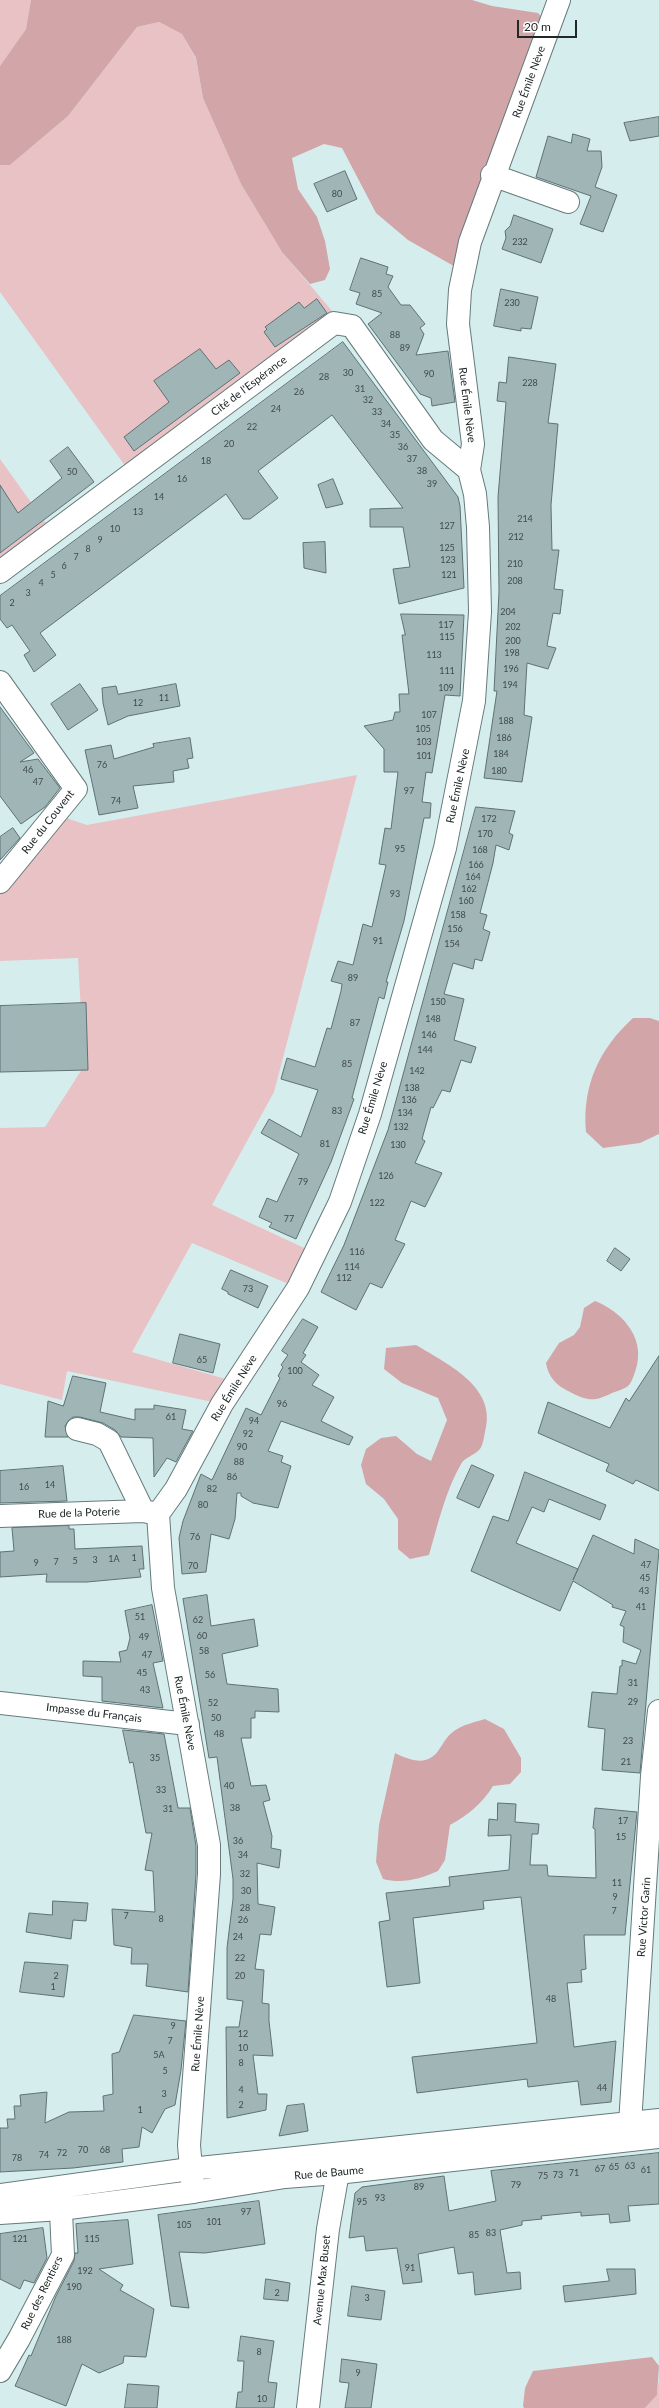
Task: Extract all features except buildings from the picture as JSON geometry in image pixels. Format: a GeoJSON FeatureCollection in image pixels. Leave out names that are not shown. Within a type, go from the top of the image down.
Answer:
{"type":"FeatureCollection","features":[{"type":"Feature","properties":{"kind":"street","name":"Rue Émile Nève"},"geometry":{"type":"LineString","coordinates":[[193,2192],[189,2145],[208,1897],[209,1845],[150,1513],[176,1489],[222,1404],[298,1288],[317,1254],[340,1202],[370,1114],[445,848],[474,701],[480,612],[475,494],[469,470],[473,444],[462,370],[457,311],[463,270],[470,242],[558,0]]}},
{"type":"Feature","properties":{"kind":"street"},"geometry":{"type":"LineString","coordinates":[[494,176],[568,202]]}},
{"type":"Feature","properties":{"kind":"street","name":"Cité de l'Espérance"},"geometry":{"type":"LineString","coordinates":[[0,572],[334,322],[352,326],[434,440],[469,470]]}},
{"type":"Feature","properties":{"kind":"street","name":"Rue du Couvent"},"geometry":{"type":"LineString","coordinates":[[0,682],[76,789],[0,882]]}},
{"type":"Feature","properties":{"kind":"street"},"geometry":{"type":"LineString","coordinates":[[77,1429],[98,1434],[109,1441],[150,1513]]}},
{"type":"Feature","properties":{"kind":"street","name":"Rue de la Poterie"},"geometry":{"type":"LineString","coordinates":[[0,1516],[150,1513]]}},
{"type":"Feature","properties":{"kind":"street","name":"Impasse du Français"},"geometry":{"type":"LineString","coordinates":[[0,1703],[188,1724]]}},
{"type":"Feature","properties":{"kind":"street","name":"Rue Victor Garin"},"geometry":{"type":"LineString","coordinates":[[630,2124],[656,1775],[659,1711]]}},
{"type":"Feature","properties":{"kind":"street","name":"Rue de Baume"},"geometry":{"type":"LineString","coordinates":[[0,2195],[60,2198],[193,2192],[285,2177],[339,2163],[427,2145],[659,2120]]}},
{"type":"Feature","properties":{"kind":"street","name":"Rue de Baume"},"geometry":{"type":"LineString","coordinates":[[0,2213],[190,2169],[339,2163],[659,2137]]}},
{"type":"Feature","properties":{"kind":"street","name":"Avenue Max Buset"},"geometry":{"type":"LineString","coordinates":[[308,2408],[328,2229],[339,2163]]}},
{"type":"Feature","properties":{"kind":"street","name":"Rue des Rentiers"},"geometry":{"type":"LineString","coordinates":[[0,2371],[19,2339],[63,2256],[60,2198]]}},
{"type":"Feature","properties":{"kind":"shaded area"},"geometry":{"type":"Polygon","coordinates":[[[0,0],[31,0],[26,29],[0,66],[0,0]]]}},
{"type":"Feature","properties":{"kind":"shaded area"},"geometry":{"type":"Polygon","coordinates":[[[31,0],[472,0],[492,6],[538,13],[548,24],[459,269],[408,240],[376,213],[342,148],[324,144],[292,158],[298,189],[317,217],[325,241],[330,269],[325,280],[310,284],[282,252],[241,184],[203,98],[196,58],[182,34],[159,22],[137,27],[68,116],[10,165],[0,165],[0,66],[26,29],[31,0]]]}},
{"type":"Feature","properties":{"kind":"shaded area"},"geometry":{"type":"Polygon","coordinates":[[[159,22],[182,34],[196,59],[203,98],[241,184],[282,252],[332,311],[334,323],[131,474],[0,292],[0,165],[10,165],[68,116],[137,27],[159,22]]]}},
{"type":"Feature","properties":{"kind":"shaded area"},"geometry":{"type":"Polygon","coordinates":[[[0,459],[53,533],[0,572],[0,459]]]}},
{"type":"Feature","properties":{"kind":"shaded area"},"geometry":{"type":"Polygon","coordinates":[[[357,775],[274,1092],[212,1205],[317,1254],[298,1288],[192,1243],[132,1352],[236,1382],[222,1404],[67,1371],[62,1400],[0,1384],[0,1128],[45,1127],[84,1066],[78,958],[0,961],[0,882],[58,811],[69,819],[87,825],[357,775]]]}},
{"type":"Feature","properties":{"kind":"shaded area"},"geometry":{"type":"Polygon","coordinates":[[[633,1018],[650,1018],[659,1021],[659,1134],[640,1143],[603,1148],[586,1132],[585,1115],[590,1084],[595,1069],[611,1042],[633,1018]]]}},
{"type":"Feature","properties":{"kind":"shaded area"},"geometry":{"type":"Polygon","coordinates":[[[595,1301],[614,1311],[622,1318],[634,1335],[638,1354],[637,1365],[629,1385],[623,1389],[600,1398],[586,1399],[565,1390],[557,1384],[551,1377],[546,1363],[559,1343],[574,1335],[580,1327],[584,1308],[595,1301]]]}},
{"type":"Feature","properties":{"kind":"shaded area"},"geometry":{"type":"Polygon","coordinates":[[[416,1345],[442,1360],[467,1379],[477,1390],[484,1402],[487,1416],[483,1443],[481,1447],[461,1464],[455,1475],[442,1508],[429,1555],[410,1559],[398,1549],[398,1519],[384,1499],[366,1484],[361,1465],[366,1449],[381,1438],[396,1436],[417,1454],[431,1461],[447,1420],[438,1398],[402,1383],[384,1369],[386,1348],[416,1345]]]}},
{"type":"Feature","properties":{"kind":"shaded area"},"geometry":{"type":"Polygon","coordinates":[[[485,1719],[504,1729],[521,1758],[521,1772],[510,1784],[493,1786],[474,1808],[450,1825],[445,1860],[438,1871],[411,1880],[398,1881],[383,1879],[376,1862],[379,1825],[395,1753],[419,1761],[431,1758],[436,1754],[454,1731],[465,1725],[485,1719]]]}},
{"type":"Feature","properties":{"kind":"shaded area"},"geometry":{"type":"Polygon","coordinates":[[[652,2357],[659,2366],[657,2395],[645,2408],[524,2408],[523,2406],[525,2388],[533,2371],[652,2357]]]}},
{"type":"Feature","properties":{"kind":"shaded area"},"geometry":{"type":"Polygon","coordinates":[[[659,2379],[659,2408],[645,2408],[657,2395],[659,2379]]]}}]}
